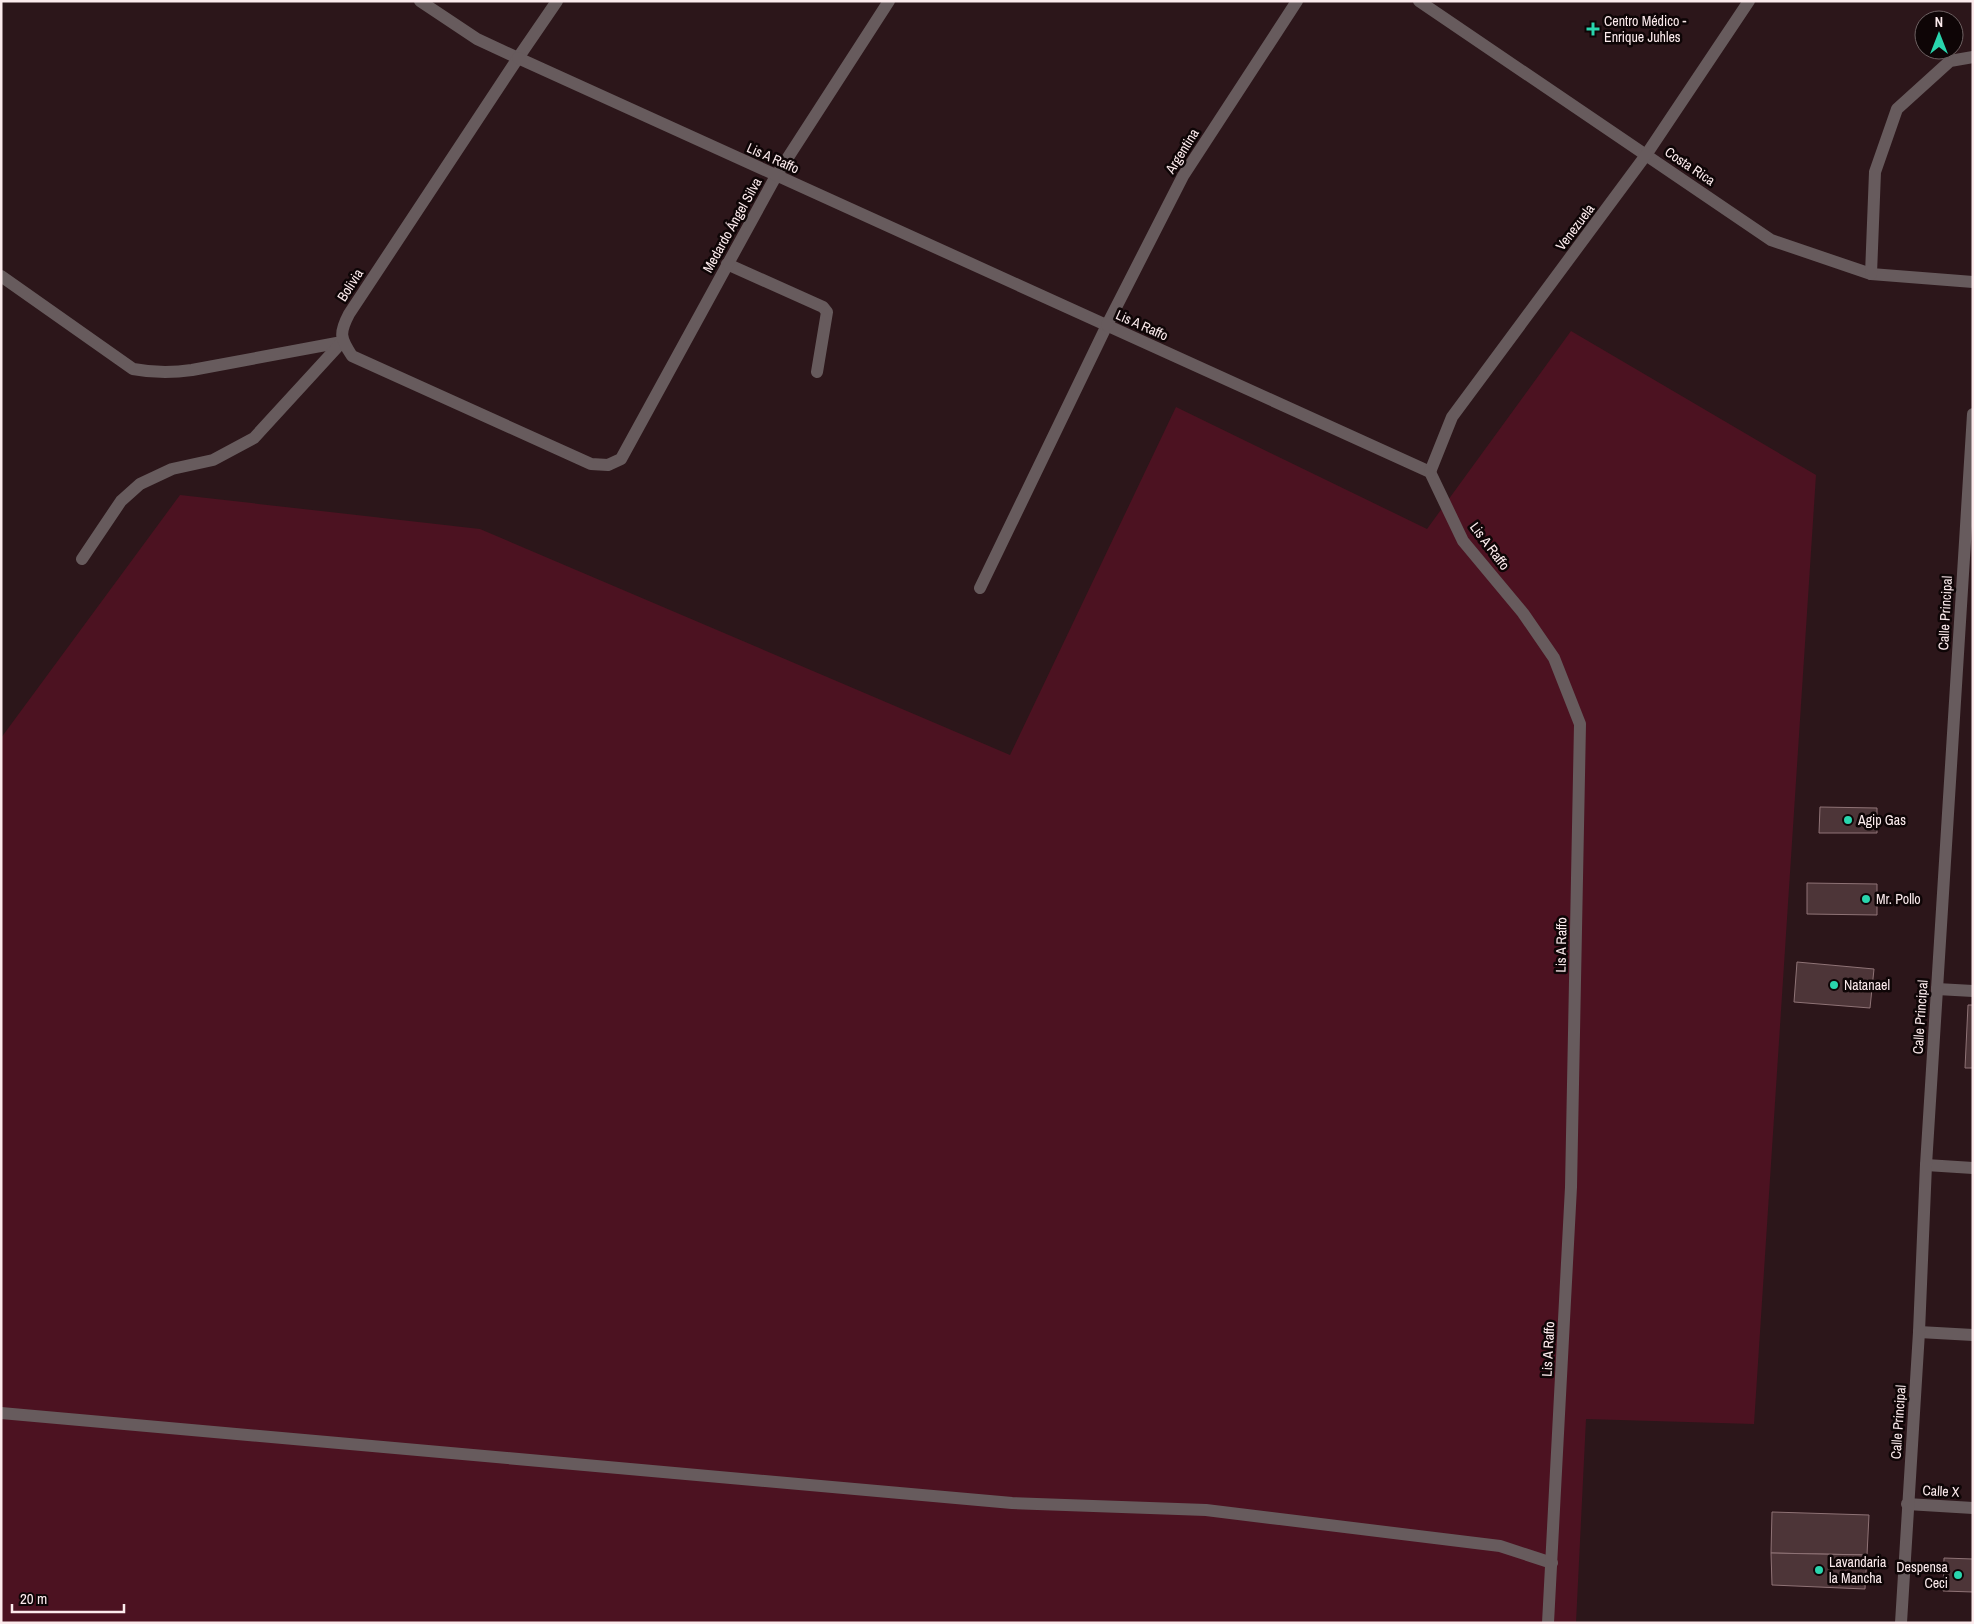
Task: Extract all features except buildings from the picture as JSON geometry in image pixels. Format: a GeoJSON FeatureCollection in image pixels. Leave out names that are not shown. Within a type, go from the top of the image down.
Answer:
{"type":"FeatureCollection","features":[{"type":"Feature","properties":{"kind":"street","name":"Lis A Raffo"},"geometry":{"type":"LineString","coordinates":[[420,1],[477,38],[518,58],[1430,472],[1464,541],[1523,612],[1554,658],[1580,724],[1571,1187],[1548,1623]]}},
{"type":"Feature","properties":{"kind":"street","name":"Bolivia"},"geometry":{"type":"LineString","coordinates":[[342,342],[342,328],[349,314],[518,58],[558,1]]}},
{"type":"Feature","properties":{"kind":"street","name":"Medardo Ángel Silva"},"geometry":{"type":"LineString","coordinates":[[342,342],[352,356],[591,464],[608,465],[621,459],[776,176],[889,1]]}},
{"type":"Feature","properties":{"kind":"street","name":"Argentina"},"geometry":{"type":"LineString","coordinates":[[980,588],[1107,325],[1183,176],[1297,1]]}},
{"type":"Feature","properties":{"kind":"street","name":"Costa Rica"},"geometry":{"type":"LineString","coordinates":[[1419,1],[1771,240],[1871,274],[1973,282]]}},
{"type":"Feature","properties":{"kind":"street","name":"Venezuela"},"geometry":{"type":"LineString","coordinates":[[1430,472],[1452,417],[1646,155],[1749,1]]}},
{"type":"Feature","properties":{"kind":"street"},"geometry":{"type":"LineString","coordinates":[[1871,274],[1876,172],[1897,109],[1950,61],[1973,57]]}},
{"type":"Feature","properties":{"kind":"street"},"geometry":{"type":"LineString","coordinates":[[727,264],[823,307],[827,312],[817,372]]}},
{"type":"Feature","properties":{"kind":"street"},"geometry":{"type":"LineString","coordinates":[[1,276],[133,369],[152,373],[186,371],[342,342]]}},
{"type":"Feature","properties":{"kind":"street"},"geometry":{"type":"LineString","coordinates":[[82,559],[121,502],[140,484],[172,469],[213,460],[254,438],[342,342]]}},
{"type":"Feature","properties":{"kind":"street","name":"Calle Principal"},"geometry":{"type":"LineString","coordinates":[[1901,1623],[1926,1166],[1971,473],[1973,414]]}},
{"type":"Feature","properties":{"kind":"street"},"geometry":{"type":"LineString","coordinates":[[1937,989],[1973,992]]}},
{"type":"Feature","properties":{"kind":"street"},"geometry":{"type":"LineString","coordinates":[[1926,1166],[1973,1168]]}},
{"type":"Feature","properties":{"kind":"street"},"geometry":{"type":"LineString","coordinates":[[1918,1332],[1973,1335]]}},
{"type":"Feature","properties":{"kind":"street"},"geometry":{"type":"LineString","coordinates":[[1,1413],[1012,1503],[1206,1510],[1500,1546],[1552,1563]]}},
{"type":"Feature","properties":{"kind":"street","name":"Calle X"},"geometry":{"type":"LineString","coordinates":[[1907,1504],[1973,1508]]}},
{"type":"Feature","properties":{"kind":"shaded area"},"geometry":{"type":"Polygon","coordinates":[[[1571,331],[1816,475],[1754,1424],[1586,1419],[1576,1623],[1,1623],[1,738],[180,495],[480,529],[1010,755],[1176,407],[1427,529],[1571,331]]]}},
{"type":"Feature","properties":{"kind":"place","name":"Centro Médico - Enrique Juhles"},"geometry":{"type":"Point","coordinates":[1593,29]}},
{"type":"Feature","properties":{"kind":"place","name":"Agip Gas"},"geometry":{"type":"Point","coordinates":[1848,820]}},
{"type":"Feature","properties":{"kind":"place","name":"Mr. Pollo"},"geometry":{"type":"Point","coordinates":[1866,899]}},
{"type":"Feature","properties":{"kind":"place","name":"Natanael"},"geometry":{"type":"Point","coordinates":[1834,985]}},
{"type":"Feature","properties":{"kind":"place","name":"Lavandaria la Mancha"},"geometry":{"type":"Point","coordinates":[1819,1570]}},
{"type":"Feature","properties":{"kind":"place","name":"Despensa Ceci"},"geometry":{"type":"Point","coordinates":[1958,1575]}}]}
